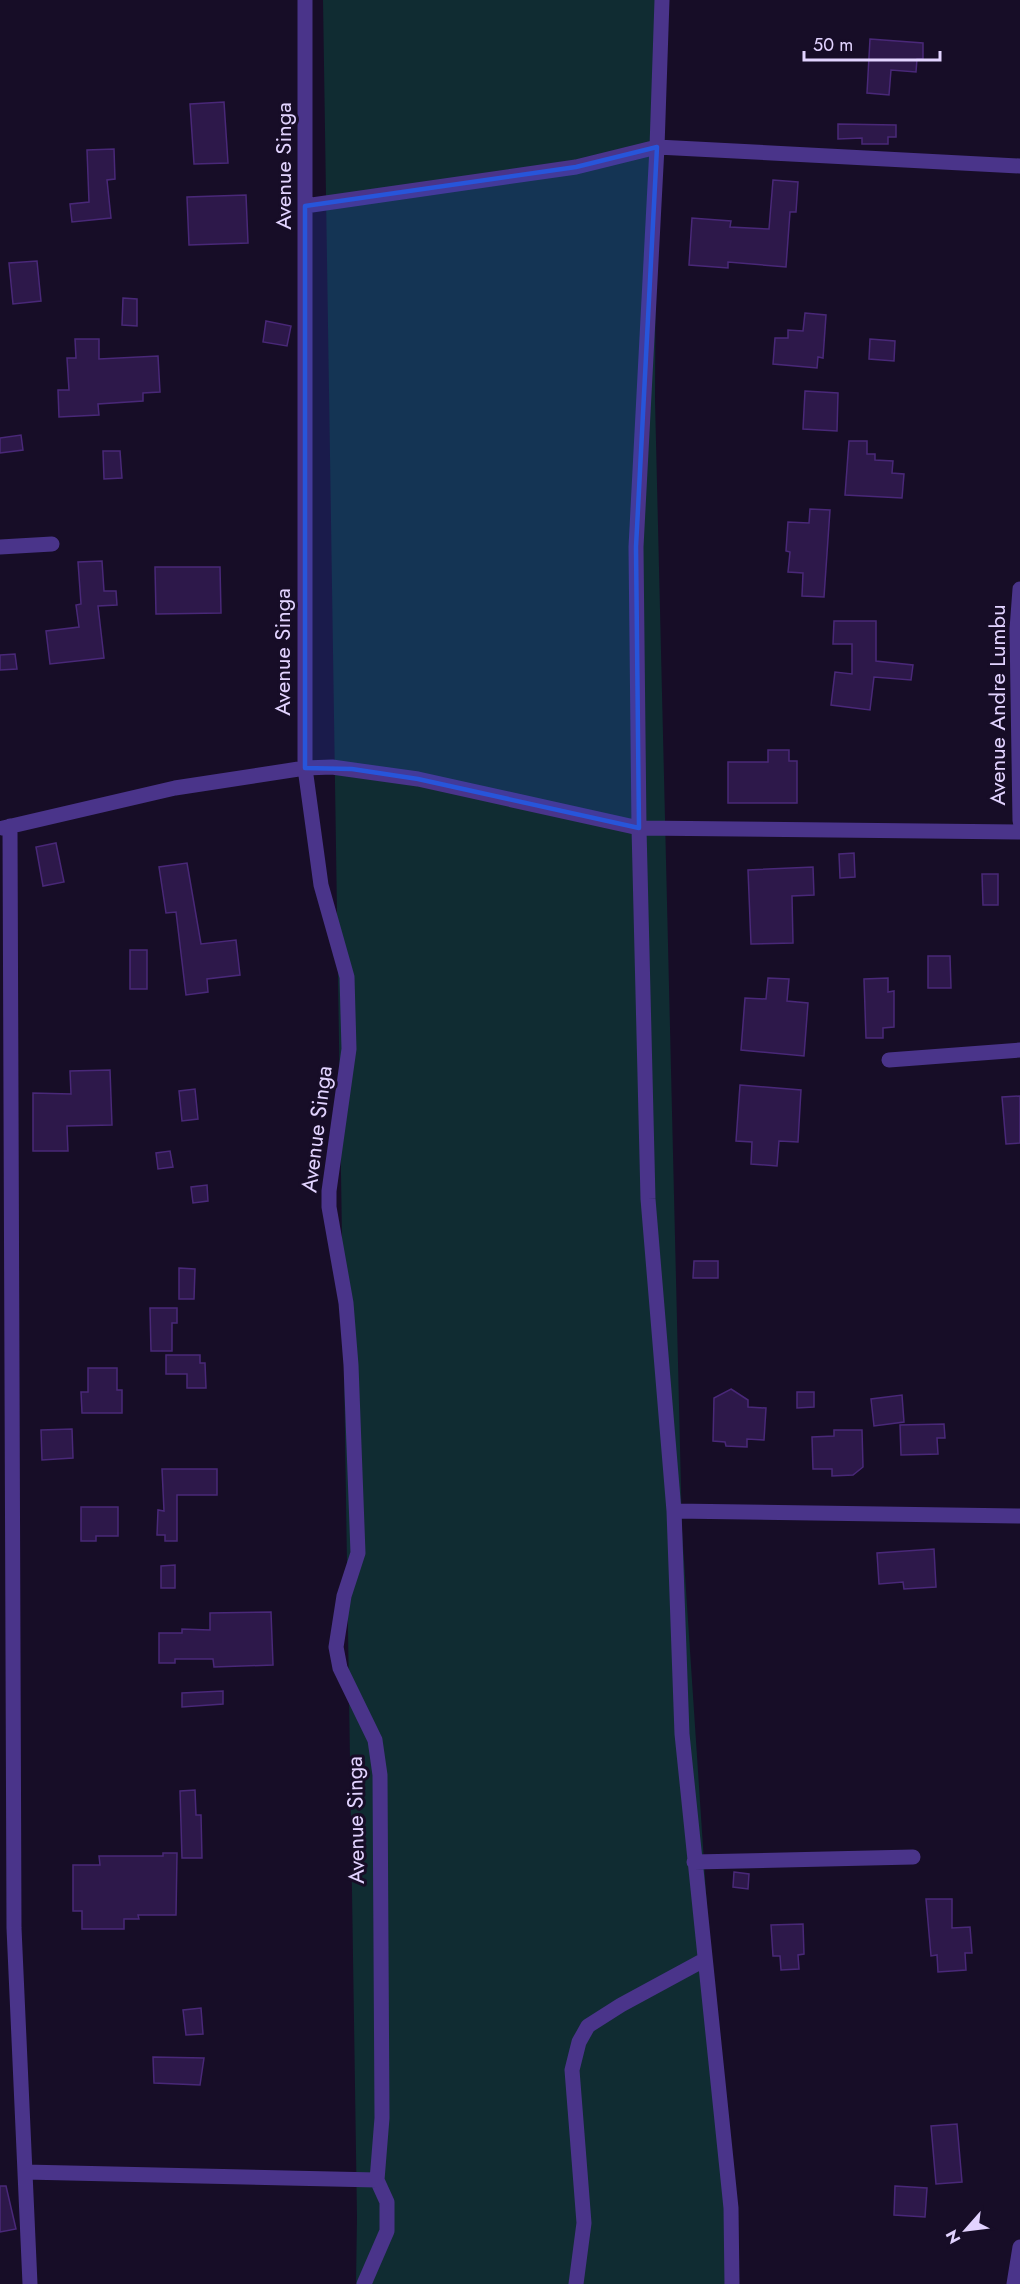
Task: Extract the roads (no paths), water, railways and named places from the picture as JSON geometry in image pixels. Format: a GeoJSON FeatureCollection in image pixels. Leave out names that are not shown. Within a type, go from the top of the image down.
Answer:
{"type":"FeatureCollection","features":[{"type":"Feature","properties":{"kind":"street","name":"Avenue Singa"},"geometry":{"type":"LineString","coordinates":[[305,0],[305,768],[321,885],[347,977],[349,1049],[329,1191],[329,1208],[346,1303],[351,1365],[358,1553],[344,1596],[336,1647],[340,1668],[375,1740],[379,1757],[381,2118],[377,2180],[387,2202],[387,2231],[364,2284]]}},
{"type":"Feature","properties":{"kind":"street"},"geometry":{"type":"LineString","coordinates":[[662,0],[657,147],[636,547],[639,828],[648,1199],[674,1511],[682,1734],[731,2208],[732,2284]]}},
{"type":"Feature","properties":{"kind":"street"},"geometry":{"type":"LineString","coordinates":[[305,206],[576,167],[657,147],[1020,166]]}},
{"type":"Feature","properties":{"kind":"street"},"geometry":{"type":"LineString","coordinates":[[0,547],[52,544]]}},
{"type":"Feature","properties":{"kind":"street","name":"Avenue Andre Lumbu"},"geometry":{"type":"LineString","coordinates":[[1020,589],[1017,629],[1020,821]]}},
{"type":"Feature","properties":{"kind":"street"},"geometry":{"type":"LineString","coordinates":[[30,2284],[14,1928],[5,828],[175,788],[305,768],[352,768],[418,779],[639,828],[1020,832]]}},
{"type":"Feature","properties":{"kind":"street"},"geometry":{"type":"LineString","coordinates":[[889,1059],[1020,1050]]}},
{"type":"Feature","properties":{"kind":"street"},"geometry":{"type":"LineString","coordinates":[[674,1511],[1020,1516]]}},
{"type":"Feature","properties":{"kind":"street"},"geometry":{"type":"LineString","coordinates":[[694,1862],[913,1857]]}},
{"type":"Feature","properties":{"kind":"street"},"geometry":{"type":"LineString","coordinates":[[576,2284],[584,2223],[573,2070],[579,2043],[588,2026],[621,2005],[704,1960]]}},
{"type":"Feature","properties":{"kind":"street"},"geometry":{"type":"LineString","coordinates":[[25,2172],[377,2180]]}},
{"type":"Feature","properties":{"kind":"street"},"geometry":{"type":"LineString","coordinates":[[1014,2284],[1020,2247]]}}]}
